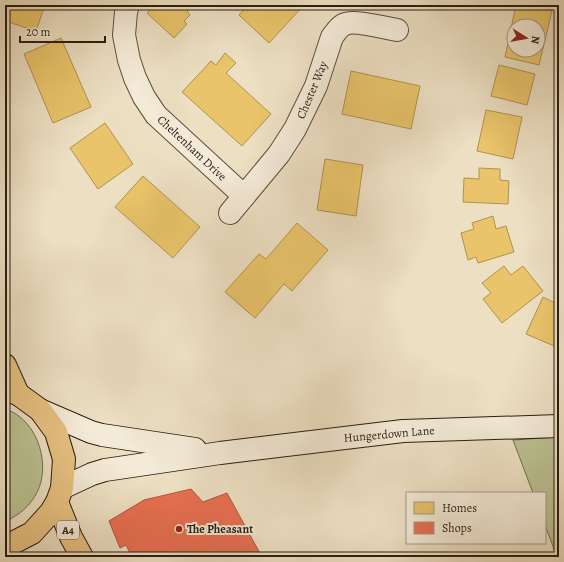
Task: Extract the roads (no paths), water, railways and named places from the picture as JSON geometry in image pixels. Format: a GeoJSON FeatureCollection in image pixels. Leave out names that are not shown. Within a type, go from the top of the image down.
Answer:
{"type":"FeatureCollection","features":[{"type":"Feature","properties":{"kind":"main road","name":"Cheltenham Drive"},"geometry":{"type":"LineString","coordinates":[[128,5],[124,35],[129,60],[135,78],[144,97],[156,115],[244,196]]}},
{"type":"Feature","properties":{"kind":"main road","name":"Chester Way"},"geometry":{"type":"LineString","coordinates":[[244,196],[280,154],[316,86],[332,37],[343,25],[352,23],[397,30]]}},
{"type":"Feature","properties":{"kind":"main road"},"geometry":{"type":"LineString","coordinates":[[230,213],[244,196]]}},
{"type":"Feature","properties":{"kind":"main road"},"geometry":{"type":"LineString","coordinates":[[5,365],[12,392],[40,410],[56,432],[64,459],[59,495],[51,512],[32,533],[5,547]]}},
{"type":"Feature","properties":{"kind":"main road","name":"Hungerdown Lane"},"geometry":{"type":"LineString","coordinates":[[40,410],[91,432],[102,435],[220,452]]}},
{"type":"Feature","properties":{"kind":"main road","name":"Hungerdown Lane"},"geometry":{"type":"LineString","coordinates":[[59,495],[92,474],[105,470],[220,452],[403,431],[559,426]]}},
{"type":"Feature","properties":{"kind":"main road","name":"A4"},"geometry":{"type":"LineString","coordinates":[[59,495],[71,537],[82,557]]}},
{"type":"Feature","properties":{"kind":"place","name":"The Pheasant"},"geometry":{"type":"Point","coordinates":[179,529]}}]}
